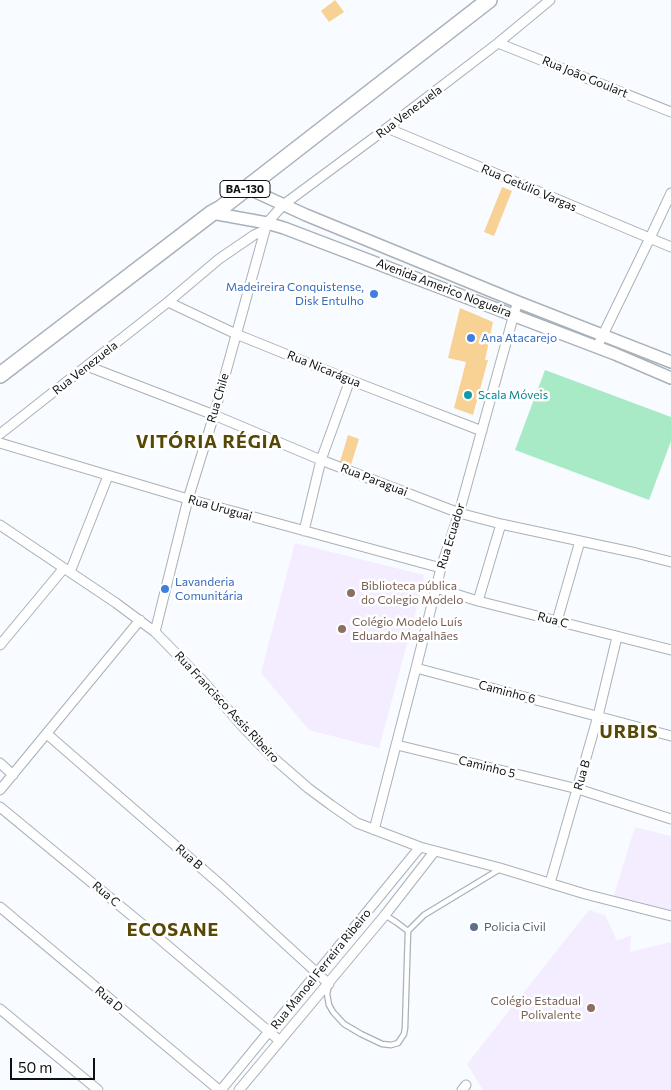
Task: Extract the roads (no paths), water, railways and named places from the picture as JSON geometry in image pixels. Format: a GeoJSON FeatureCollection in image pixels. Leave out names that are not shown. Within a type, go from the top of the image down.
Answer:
{"type":"FeatureCollection","features":[{"type":"Feature","properties":{"kind":"highway","name":"BA-130"},"geometry":{"type":"LineString","coordinates":[[0,375],[221,208],[489,0]]}},
{"type":"Feature","properties":{"kind":"street","name":"Rua Venezuela"},"geometry":{"type":"LineString","coordinates":[[0,434],[168,302],[228,252],[266,226],[283,205],[498,43],[550,0]]}},
{"type":"Feature","properties":{"kind":"street","name":"Rua João Goulart"},"geometry":{"type":"LineString","coordinates":[[498,43],[671,112]]}},
{"type":"Feature","properties":{"kind":"street","name":"Rua Getúlio Vargas"},"geometry":{"type":"LineString","coordinates":[[387,128],[671,247]]}},
{"type":"Feature","properties":{"kind":"street","name":"Avenida Americo Nogueira"},"geometry":{"type":"LineString","coordinates":[[247,188],[283,205],[518,302],[671,362]]}},
{"type":"Feature","properties":{"kind":"street"},"geometry":{"type":"LineString","coordinates":[[597,347],[671,193]]}},
{"type":"Feature","properties":{"kind":"street","name":"Avenida Americo Nogueira"},"geometry":{"type":"LineString","coordinates":[[212,214],[284,228],[514,314],[671,378]]}},
{"type":"Feature","properties":{"kind":"street","name":"Rua Chile"},"geometry":{"type":"LineString","coordinates":[[155,632],[188,499],[214,415],[266,226]]}},
{"type":"Feature","properties":{"kind":"street"},"geometry":{"type":"LineString","coordinates":[[342,250],[348,232]]}},
{"type":"Feature","properties":{"kind":"street","name":"Rua Nicarágua"},"geometry":{"type":"LineString","coordinates":[[168,302],[236,334],[482,431]]}},
{"type":"Feature","properties":{"kind":"street","name":"Rua Ecuador"},"geometry":{"type":"LineString","coordinates":[[374,830],[441,568],[459,512],[518,302]]}},
{"type":"Feature","properties":{"kind":"street","name":"Rua Paraguai"},"geometry":{"type":"LineString","coordinates":[[87,366],[214,415],[321,460],[459,512],[501,524],[671,562]]}},
{"type":"Feature","properties":{"kind":"street"},"geometry":{"type":"LineString","coordinates":[[304,531],[321,460],[350,380]]}},
{"type":"Feature","properties":{"kind":"street","name":"Rua Uruguai"},"geometry":{"type":"LineString","coordinates":[[0,444],[188,499],[441,568]]}},
{"type":"Feature","properties":{"kind":"street"},"geometry":{"type":"LineString","coordinates":[[0,645],[67,570],[108,476]]}},
{"type":"Feature","properties":{"kind":"street"},"geometry":{"type":"LineString","coordinates":[[478,601],[501,524]]}},
{"type":"Feature","properties":{"kind":"street","name":"Rua Francisco Assis Ribeiro"},"geometry":{"type":"LineString","coordinates":[[0,525],[155,632],[202,680],[270,755],[308,788],[358,823],[420,848],[500,868],[585,894],[671,916]]}},
{"type":"Feature","properties":{"kind":"street"},"geometry":{"type":"LineString","coordinates":[[557,621],[580,541]]}},
{"type":"Feature","properties":{"kind":"street","name":"Rua C"},"geometry":{"type":"LineString","coordinates":[[436,588],[478,601],[671,650]]}},
{"type":"Feature","properties":{"kind":"street"},"geometry":{"type":"LineString","coordinates":[[0,790],[140,620]]}},
{"type":"Feature","properties":{"kind":"street","name":"Rua B"},"geometry":{"type":"LineString","coordinates":[[550,883],[598,716],[617,637]]}},
{"type":"Feature","properties":{"kind":"street","name":"Caminho 6"},"geometry":{"type":"LineString","coordinates":[[416,668],[671,736]]}},
{"type":"Feature","properties":{"kind":"street","name":"Rua B"},"geometry":{"type":"LineString","coordinates":[[47,734],[222,886],[329,984]]}},
{"type":"Feature","properties":{"kind":"street","name":"Caminho 5"},"geometry":{"type":"LineString","coordinates":[[397,745],[578,789],[671,819]]}},
{"type":"Feature","properties":{"kind":"street"},"geometry":{"type":"LineString","coordinates":[[0,763],[13,775]]}},
{"type":"Feature","properties":{"kind":"street","name":"Rua C"},"geometry":{"type":"LineString","coordinates":[[0,807],[280,1041]]}},
{"type":"Feature","properties":{"kind":"street","name":"Rua Manoel Ferreira Ribeiro"},"geometry":{"type":"LineString","coordinates":[[220,1090],[318,974],[420,848]]}},
{"type":"Feature","properties":{"kind":"street","name":"Rua Manoel Ferreira Ribeiro"},"geometry":{"type":"LineString","coordinates":[[239,1090],[329,984],[434,852]]}},
{"type":"Feature","properties":{"kind":"street","name":"Rua D"},"geometry":{"type":"LineString","coordinates":[[0,907],[220,1090]]}},
{"type":"Feature","properties":{"kind":"street"},"geometry":{"type":"LineString","coordinates":[[0,1009],[98,1090]]}},
{"type":"Feature","properties":{"kind":"lane"},"geometry":{"type":"LineString","coordinates":[[329,984],[327,994],[329,1005],[344,1024],[382,1044],[391,1045],[398,1043],[406,1028],[408,931],[424,915],[500,868]]}},
{"type":"Feature","properties":{"kind":"lane"},"geometry":{"type":"LineString","coordinates":[[385,915],[408,931]]}},
{"type":"Feature","properties":{"kind":"place","name":"Madeireira Conquistense, Disk Entulho"},"geometry":{"type":"Point","coordinates":[374,294]}},
{"type":"Feature","properties":{"kind":"place","name":"Ana Atacarejo"},"geometry":{"type":"Point","coordinates":[471,338]}},
{"type":"Feature","properties":{"kind":"place","name":"Scala Móveis"},"geometry":{"type":"Point","coordinates":[468,395]}},
{"type":"Feature","properties":{"kind":"place","name":"Lavanderia Comunitária"},"geometry":{"type":"Point","coordinates":[165,589]}},
{"type":"Feature","properties":{"kind":"place","name":"Biblioteca pública do Colegio Modelo"},"geometry":{"type":"Point","coordinates":[351,593]}},
{"type":"Feature","properties":{"kind":"place","name":"Colégio Modelo Luís Eduardo Magalhães"},"geometry":{"type":"Point","coordinates":[342,629]}},
{"type":"Feature","properties":{"kind":"place","name":"Policia Civil"},"geometry":{"type":"Point","coordinates":[474,927]}},
{"type":"Feature","properties":{"kind":"place","name":"Colégio Estadual Polivalente"},"geometry":{"type":"Point","coordinates":[591,1008]}},
{"type":"Feature","properties":{"kind":"district","name":"VITÓRIA RÉGIA"},"geometry":{"type":"Point","coordinates":[209,442]}},
{"type":"Feature","properties":{"kind":"district","name":"URBIS"},"geometry":{"type":"Point","coordinates":[629,732]}},
{"type":"Feature","properties":{"kind":"district","name":"ECOSANE"},"geometry":{"type":"Point","coordinates":[173,930]}}]}
